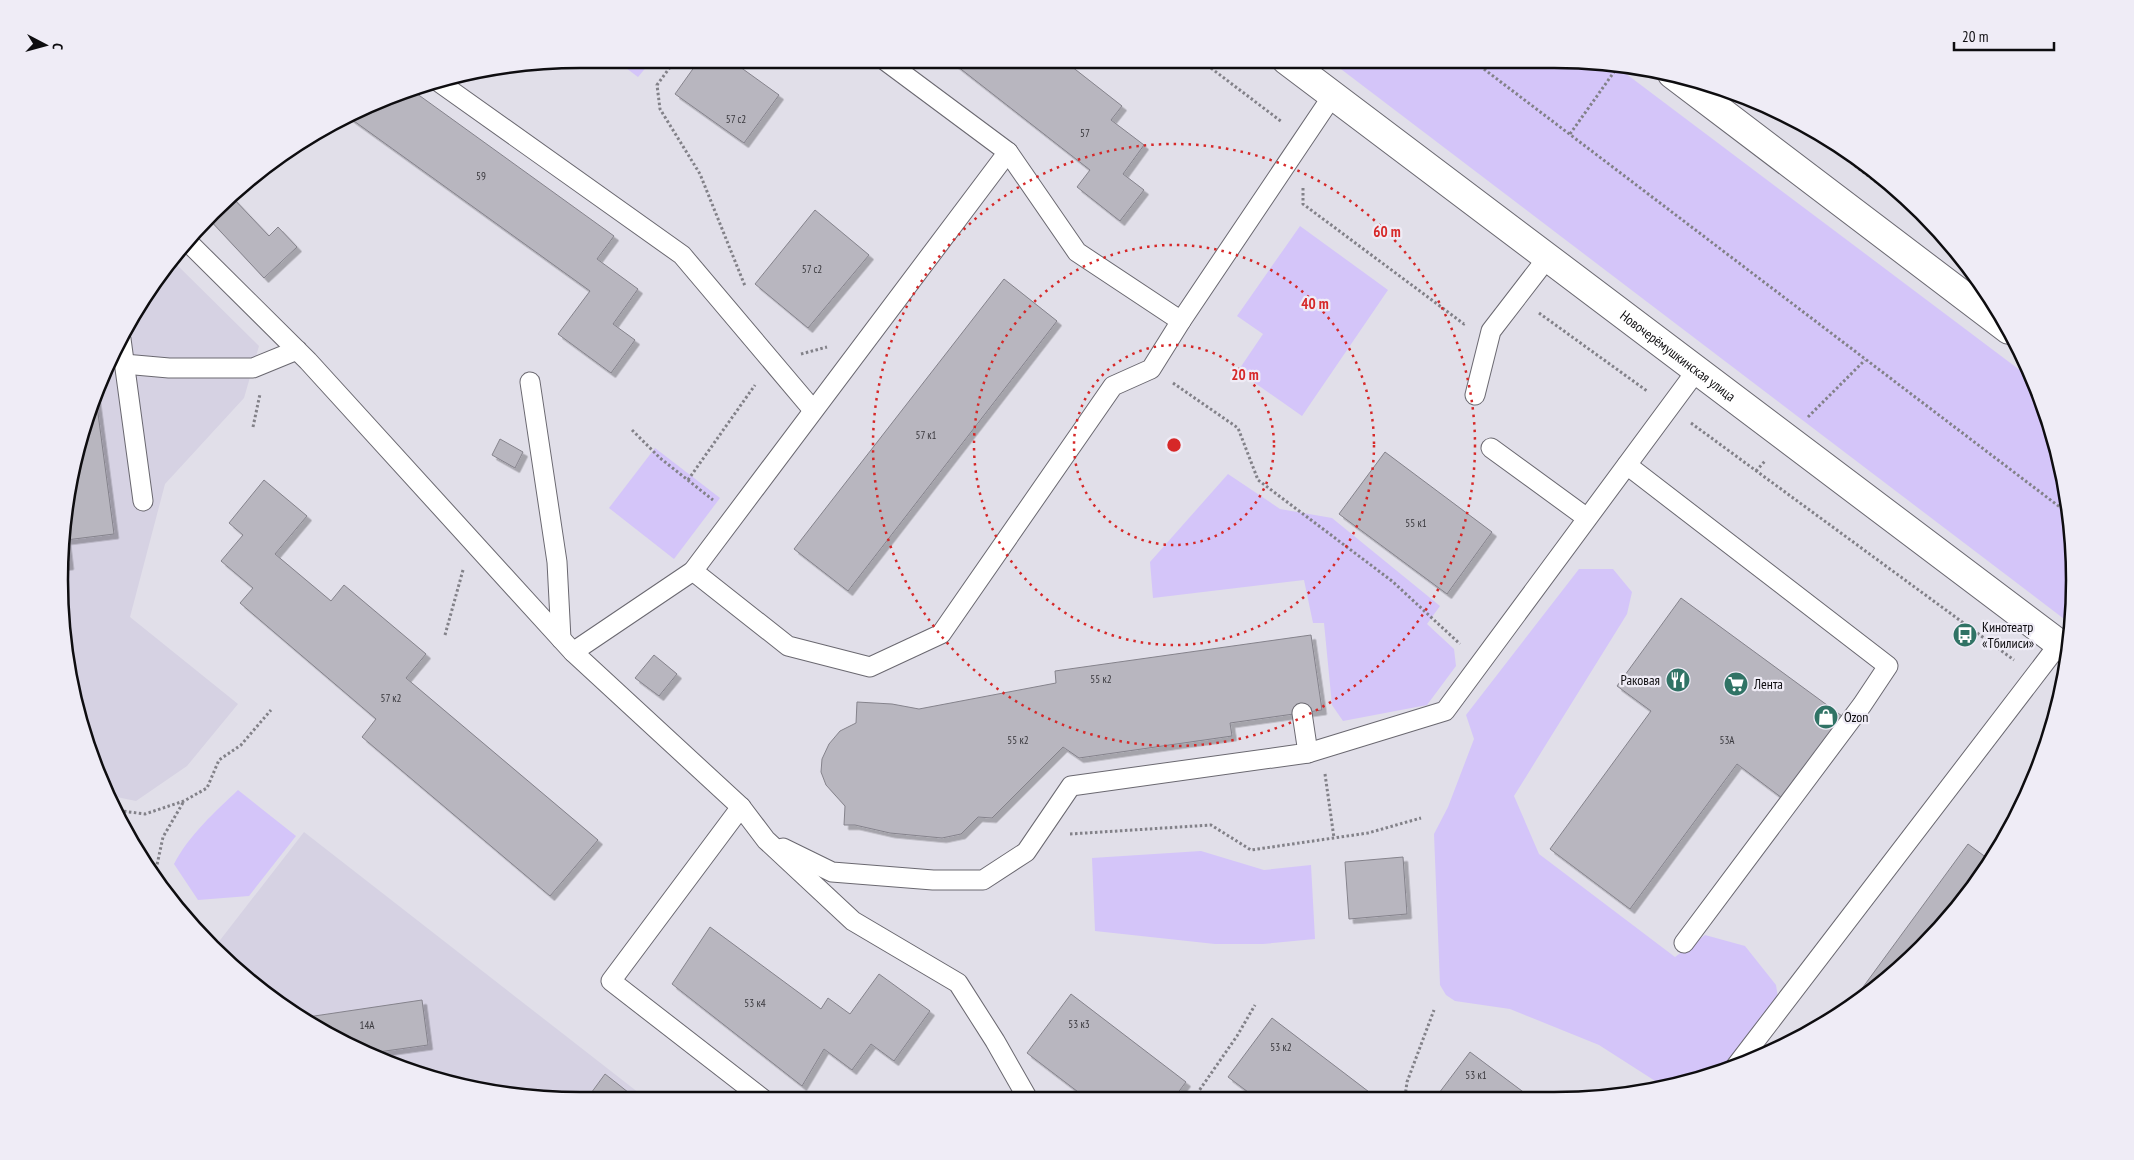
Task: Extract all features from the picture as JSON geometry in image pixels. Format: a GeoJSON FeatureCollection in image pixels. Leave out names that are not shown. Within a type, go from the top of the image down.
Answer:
{"type":"FeatureCollection","features":[{"type":"Feature","properties":{"kind":"street","name":"Новочерёмушкинская улица"},"geometry":{"type":"LineString","coordinates":[[1296,68],[2062,647]]}},
{"type":"Feature","properties":{"kind":"street"},"geometry":{"type":"LineString","coordinates":[[1686,85],[1995,320]]}},
{"type":"Feature","properties":{"kind":"lane"},"geometry":{"type":"LineString","coordinates":[[895,68],[1008,152],[1077,252],[1181,321]]}},
{"type":"Feature","properties":{"kind":"lane"},"geometry":{"type":"LineString","coordinates":[[444,86],[682,255],[813,410]]}},
{"type":"Feature","properties":{"kind":"lane"},"geometry":{"type":"LineString","coordinates":[[693,571],[788,646],[870,667],[941,634],[1113,386],[1152,369],[1181,321],[1333,96]]}},
{"type":"Feature","properties":{"kind":"lane"},"geometry":{"type":"LineString","coordinates":[[567,646],[693,571],[1008,152]]}},
{"type":"Feature","properties":{"kind":"lane"},"geometry":{"type":"LineString","coordinates":[[192,246],[297,350],[567,646],[741,807],[766,840],[853,921],[958,983],[995,1041],[1024,1092]]}},
{"type":"Feature","properties":{"kind":"lane"},"geometry":{"type":"LineString","coordinates":[[1475,396],[1491,330],[1548,257]]}},
{"type":"Feature","properties":{"kind":"lane"},"geometry":{"type":"LineString","coordinates":[[122,349],[143,501]]}},
{"type":"Feature","properties":{"kind":"lane"},"geometry":{"type":"LineString","coordinates":[[124,364],[169,368],[253,368],[297,350]]}},
{"type":"Feature","properties":{"kind":"lane"},"geometry":{"type":"LineString","coordinates":[[766,840],[832,872],[933,880],[983,880],[1026,852],[1071,786],[1314,751],[1446,711],[1697,370]]}},
{"type":"Feature","properties":{"kind":"lane"},"geometry":{"type":"LineString","coordinates":[[530,382],[557,562],[567,646]]}},
{"type":"Feature","properties":{"kind":"lane"},"geometry":{"type":"LineString","coordinates":[[1490,448],[1588,518]]}},
{"type":"Feature","properties":{"kind":"lane"},"geometry":{"type":"LineString","coordinates":[[1627,465],[1888,666],[1862,705],[1684,942]]}},
{"type":"Feature","properties":{"kind":"lane"},"geometry":{"type":"LineString","coordinates":[[1744,1055],[2035,675],[2061,650]]}},
{"type":"Feature","properties":{"kind":"lane"},"geometry":{"type":"LineString","coordinates":[[1302,713],[1314,751]]}},
{"type":"Feature","properties":{"kind":"lane"},"geometry":{"type":"LineString","coordinates":[[741,807],[611,981],[753,1092]]}},
{"type":"Feature","properties":{"kind":"path"},"geometry":{"type":"LineString","coordinates":[[1211,68],[1304,139]]}},
{"type":"Feature","properties":{"kind":"path"},"geometry":{"type":"LineString","coordinates":[[1483,68],[2061,508]]}},
{"type":"Feature","properties":{"kind":"path"},"geometry":{"type":"LineString","coordinates":[[1570,134],[1614,71]]}},
{"type":"Feature","properties":{"kind":"path"},"geometry":{"type":"LineString","coordinates":[[1848,160],[1878,183]]}},
{"type":"Feature","properties":{"kind":"path"},"geometry":{"type":"LineString","coordinates":[[1303,186],[1303,204],[1464,324],[1533,309],[2035,675]]}},
{"type":"Feature","properties":{"kind":"path"},"geometry":{"type":"LineString","coordinates":[[772,362],[870,335]]}},
{"type":"Feature","properties":{"kind":"path"},"geometry":{"type":"LineString","coordinates":[[1802,422],[1865,360]]}},
{"type":"Feature","properties":{"kind":"path"},"geometry":{"type":"LineString","coordinates":[[1152,369],[1238,428],[1258,480],[1392,581],[1481,663]]}},
{"type":"Feature","properties":{"kind":"path"},"geometry":{"type":"LineString","coordinates":[[632,430],[660,458],[734,516]]}},
{"type":"Feature","properties":{"kind":"path"},"geometry":{"type":"LineString","coordinates":[[445,635],[471,540]]}},
{"type":"Feature","properties":{"kind":"path"},"geometry":{"type":"LineString","coordinates":[[122,811],[145,814],[184,801],[207,788],[219,760],[241,745],[271,710]]}},
{"type":"Feature","properties":{"kind":"path"},"geometry":{"type":"LineString","coordinates":[[1314,751],[1334,838]]}},
{"type":"Feature","properties":{"kind":"path"},"geometry":{"type":"LineString","coordinates":[[156,868],[163,837],[184,801]]}},
{"type":"Feature","properties":{"kind":"path"},"geometry":{"type":"LineString","coordinates":[[1037,835],[1211,825],[1251,850],[1368,833],[1421,818]]}},
{"type":"Feature","properties":{"kind":"path"},"geometry":{"type":"LineString","coordinates":[[1198,1092],[1237,1036],[1255,1005]]}},
{"type":"Feature","properties":{"kind":"path"},"geometry":{"type":"LineString","coordinates":[[1406,1092],[1407,1082],[1434,1010]]}},
{"type":"Feature","properties":{"kind":"shaded area"},"geometry":{"type":"Polygon","coordinates":[[[626,68],[646,68],[638,77],[626,68]]]}},
{"type":"Feature","properties":{"kind":"shaded area"},"geometry":{"type":"Polygon","coordinates":[[[1340,68],[1554,68],[1624,72],[2022,372],[2039,415],[2057,480],[2065,546],[2065,619],[1340,68]]]}},
{"type":"Feature","properties":{"kind":"shaded area"},"geometry":{"type":"Polygon","coordinates":[[[1300,226],[1388,290],[1302,416],[1238,371],[1263,334],[1237,316],[1300,226]]]}},
{"type":"Feature","properties":{"kind":"shaded area"},"geometry":{"type":"Polygon","coordinates":[[[176,264],[259,346],[244,398],[165,484],[130,617],[238,704],[187,766],[136,801],[116,797],[95,745],[85,713],[72,647],[69,614],[69,546],[77,480],[95,415],[120,353],[154,295],[176,264]]]}},
{"type":"Feature","properties":{"kind":"shaded area"},"geometry":{"type":"Polygon","coordinates":[[[655,448],[720,498],[674,559],[609,508],[655,448]]]}},
{"type":"Feature","properties":{"kind":"shaded area"},"geometry":{"type":"Polygon","coordinates":[[[1228,474],[1280,509],[1332,518],[1440,606],[1427,624],[1454,649],[1456,666],[1427,705],[1343,721],[1332,705],[1324,623],[1313,623],[1304,580],[1153,598],[1150,562],[1228,474]]]}},
{"type":"Feature","properties":{"kind":"shaded area"},"geometry":{"type":"Polygon","coordinates":[[[1579,569],[1613,569],[1632,592],[1627,614],[1514,796],[1539,854],[1675,957],[1705,935],[1745,946],[1776,985],[1778,998],[1744,1044],[1728,1062],[1657,1082],[1599,1045],[1510,1009],[1455,1001],[1446,995],[1440,985],[1434,834],[1448,807],[1474,739],[1466,715],[1579,569]]]}},
{"type":"Feature","properties":{"kind":"shaded area"},"geometry":{"type":"Polygon","coordinates":[[[238,790],[296,836],[249,896],[198,900],[174,864],[187,843],[238,790]]]}},
{"type":"Feature","properties":{"kind":"shaded area"},"geometry":{"type":"Polygon","coordinates":[[[304,832],[638,1092],[546,1091],[513,1088],[480,1083],[415,1065],[353,1040],[295,1006],[268,987],[218,942],[304,832]]]}},
{"type":"Feature","properties":{"kind":"shaded area"},"geometry":{"type":"Polygon","coordinates":[[[1201,851],[1264,870],[1311,865],[1315,939],[1263,944],[1215,944],[1095,931],[1092,858],[1201,851]]]}},
{"type":"Feature","properties":{"kind":"building"},"geometry":{"type":"Polygon","coordinates":[[[694,68],[742,68],[779,95],[744,143],[675,94],[694,68]]]}},
{"type":"Feature","properties":{"kind":"building"},"geometry":{"type":"Polygon","coordinates":[[[960,68],[1073,68],[1122,106],[1111,120],[1144,145],[1123,174],[1144,190],[1120,221],[1077,187],[1090,170],[960,68]]]}},
{"type":"Feature","properties":{"kind":"building"},"geometry":{"type":"Polygon","coordinates":[[[418,94],[614,236],[597,259],[638,289],[613,324],[635,340],[611,373],[558,334],[590,291],[353,120],[418,94]]]}},
{"type":"Feature","properties":{"kind":"building"},"geometry":{"type":"Polygon","coordinates":[[[236,201],[269,236],[278,227],[297,247],[264,278],[213,223],[236,201]]]}},
{"type":"Feature","properties":{"kind":"building"},"geometry":{"type":"Polygon","coordinates":[[[815,210],[869,255],[808,328],[755,284],[815,210]]]}},
{"type":"Feature","properties":{"kind":"building"},"geometry":{"type":"Polygon","coordinates":[[[1004,279],[1057,321],[848,591],[794,549],[1004,279]]]}},
{"type":"Feature","properties":{"kind":"building"},"geometry":{"type":"Polygon","coordinates":[[[97,409],[114,534],[70,540],[77,480],[97,409]]]}},
{"type":"Feature","properties":{"kind":"building"},"geometry":{"type":"Polygon","coordinates":[[[500,439],[523,452],[515,468],[492,455],[500,439]]]}},
{"type":"Feature","properties":{"kind":"building"},"geometry":{"type":"Polygon","coordinates":[[[1385,452],[1492,532],[1447,594],[1339,514],[1385,452]]]}},
{"type":"Feature","properties":{"kind":"building"},"geometry":{"type":"Polygon","coordinates":[[[264,480],[307,516],[275,554],[331,601],[344,585],[426,654],[406,678],[598,840],[550,896],[362,737],[376,719],[240,603],[253,588],[221,561],[243,535],[229,523],[264,480]]]}},
{"type":"Feature","properties":{"kind":"building"},"geometry":{"type":"Polygon","coordinates":[[[1681,598],[1842,716],[1782,798],[1737,764],[1630,909],[1550,849],[1651,711],[1617,686],[1681,598]]]}},
{"type":"Feature","properties":{"kind":"building"},"geometry":{"type":"Polygon","coordinates":[[[1311,635],[1322,710],[1230,723],[1232,736],[1079,758],[1063,747],[992,818],[978,817],[961,834],[942,838],[890,833],[855,825],[844,825],[845,806],[826,785],[821,772],[822,759],[829,744],[840,731],[856,723],[857,702],[892,704],[919,709],[1056,683],[1055,671],[1311,635]]]}},
{"type":"Feature","properties":{"kind":"building"},"geometry":{"type":"Polygon","coordinates":[[[654,655],[677,674],[659,696],[635,678],[654,655]]]}},
{"type":"Feature","properties":{"kind":"building"},"geometry":{"type":"Polygon","coordinates":[[[1968,844],[1985,857],[1961,892],[1939,918],[1892,965],[1860,991],[1968,844]]]}},
{"type":"Feature","properties":{"kind":"building"},"geometry":{"type":"Polygon","coordinates":[[[1403,857],[1407,914],[1349,919],[1345,862],[1403,857]]]}},
{"type":"Feature","properties":{"kind":"building"},"geometry":{"type":"Polygon","coordinates":[[[710,927],[821,1009],[828,998],[850,1014],[879,974],[930,1011],[894,1061],[871,1044],[852,1070],[824,1049],[802,1086],[672,984],[710,927]]]}},
{"type":"Feature","properties":{"kind":"building"},"geometry":{"type":"Polygon","coordinates":[[[1071,994],[1186,1082],[1178,1092],[1078,1092],[1027,1053],[1071,994]]]}},
{"type":"Feature","properties":{"kind":"building"},"geometry":{"type":"Polygon","coordinates":[[[422,1000],[428,1045],[381,1052],[353,1040],[312,1016],[422,1000]]]}},
{"type":"Feature","properties":{"kind":"building"},"geometry":{"type":"Polygon","coordinates":[[[1272,1018],[1369,1092],[1248,1092],[1228,1077],[1272,1018]]]}},
{"type":"Feature","properties":{"kind":"building"},"geometry":{"type":"Polygon","coordinates":[[[1470,1052],[1523,1092],[1440,1092],[1470,1052]]]}},
{"type":"Feature","properties":{"kind":"building"},"geometry":{"type":"Polygon","coordinates":[[[605,1074],[628,1092],[592,1092],[605,1074]]]}},
{"type":"Feature","properties":{"kind":"place","name":"Кинотеатр «Тбилиси»"},"geometry":{"type":"Point","coordinates":[1965,635]}},
{"type":"Feature","properties":{"kind":"place","name":"Раковая"},"geometry":{"type":"Point","coordinates":[1678,680]}},
{"type":"Feature","properties":{"kind":"place","name":"Лента"},"geometry":{"type":"Point","coordinates":[1736,684]}},
{"type":"Feature","properties":{"kind":"place","name":"Ozon"},"geometry":{"type":"Point","coordinates":[1826,717]}}]}
